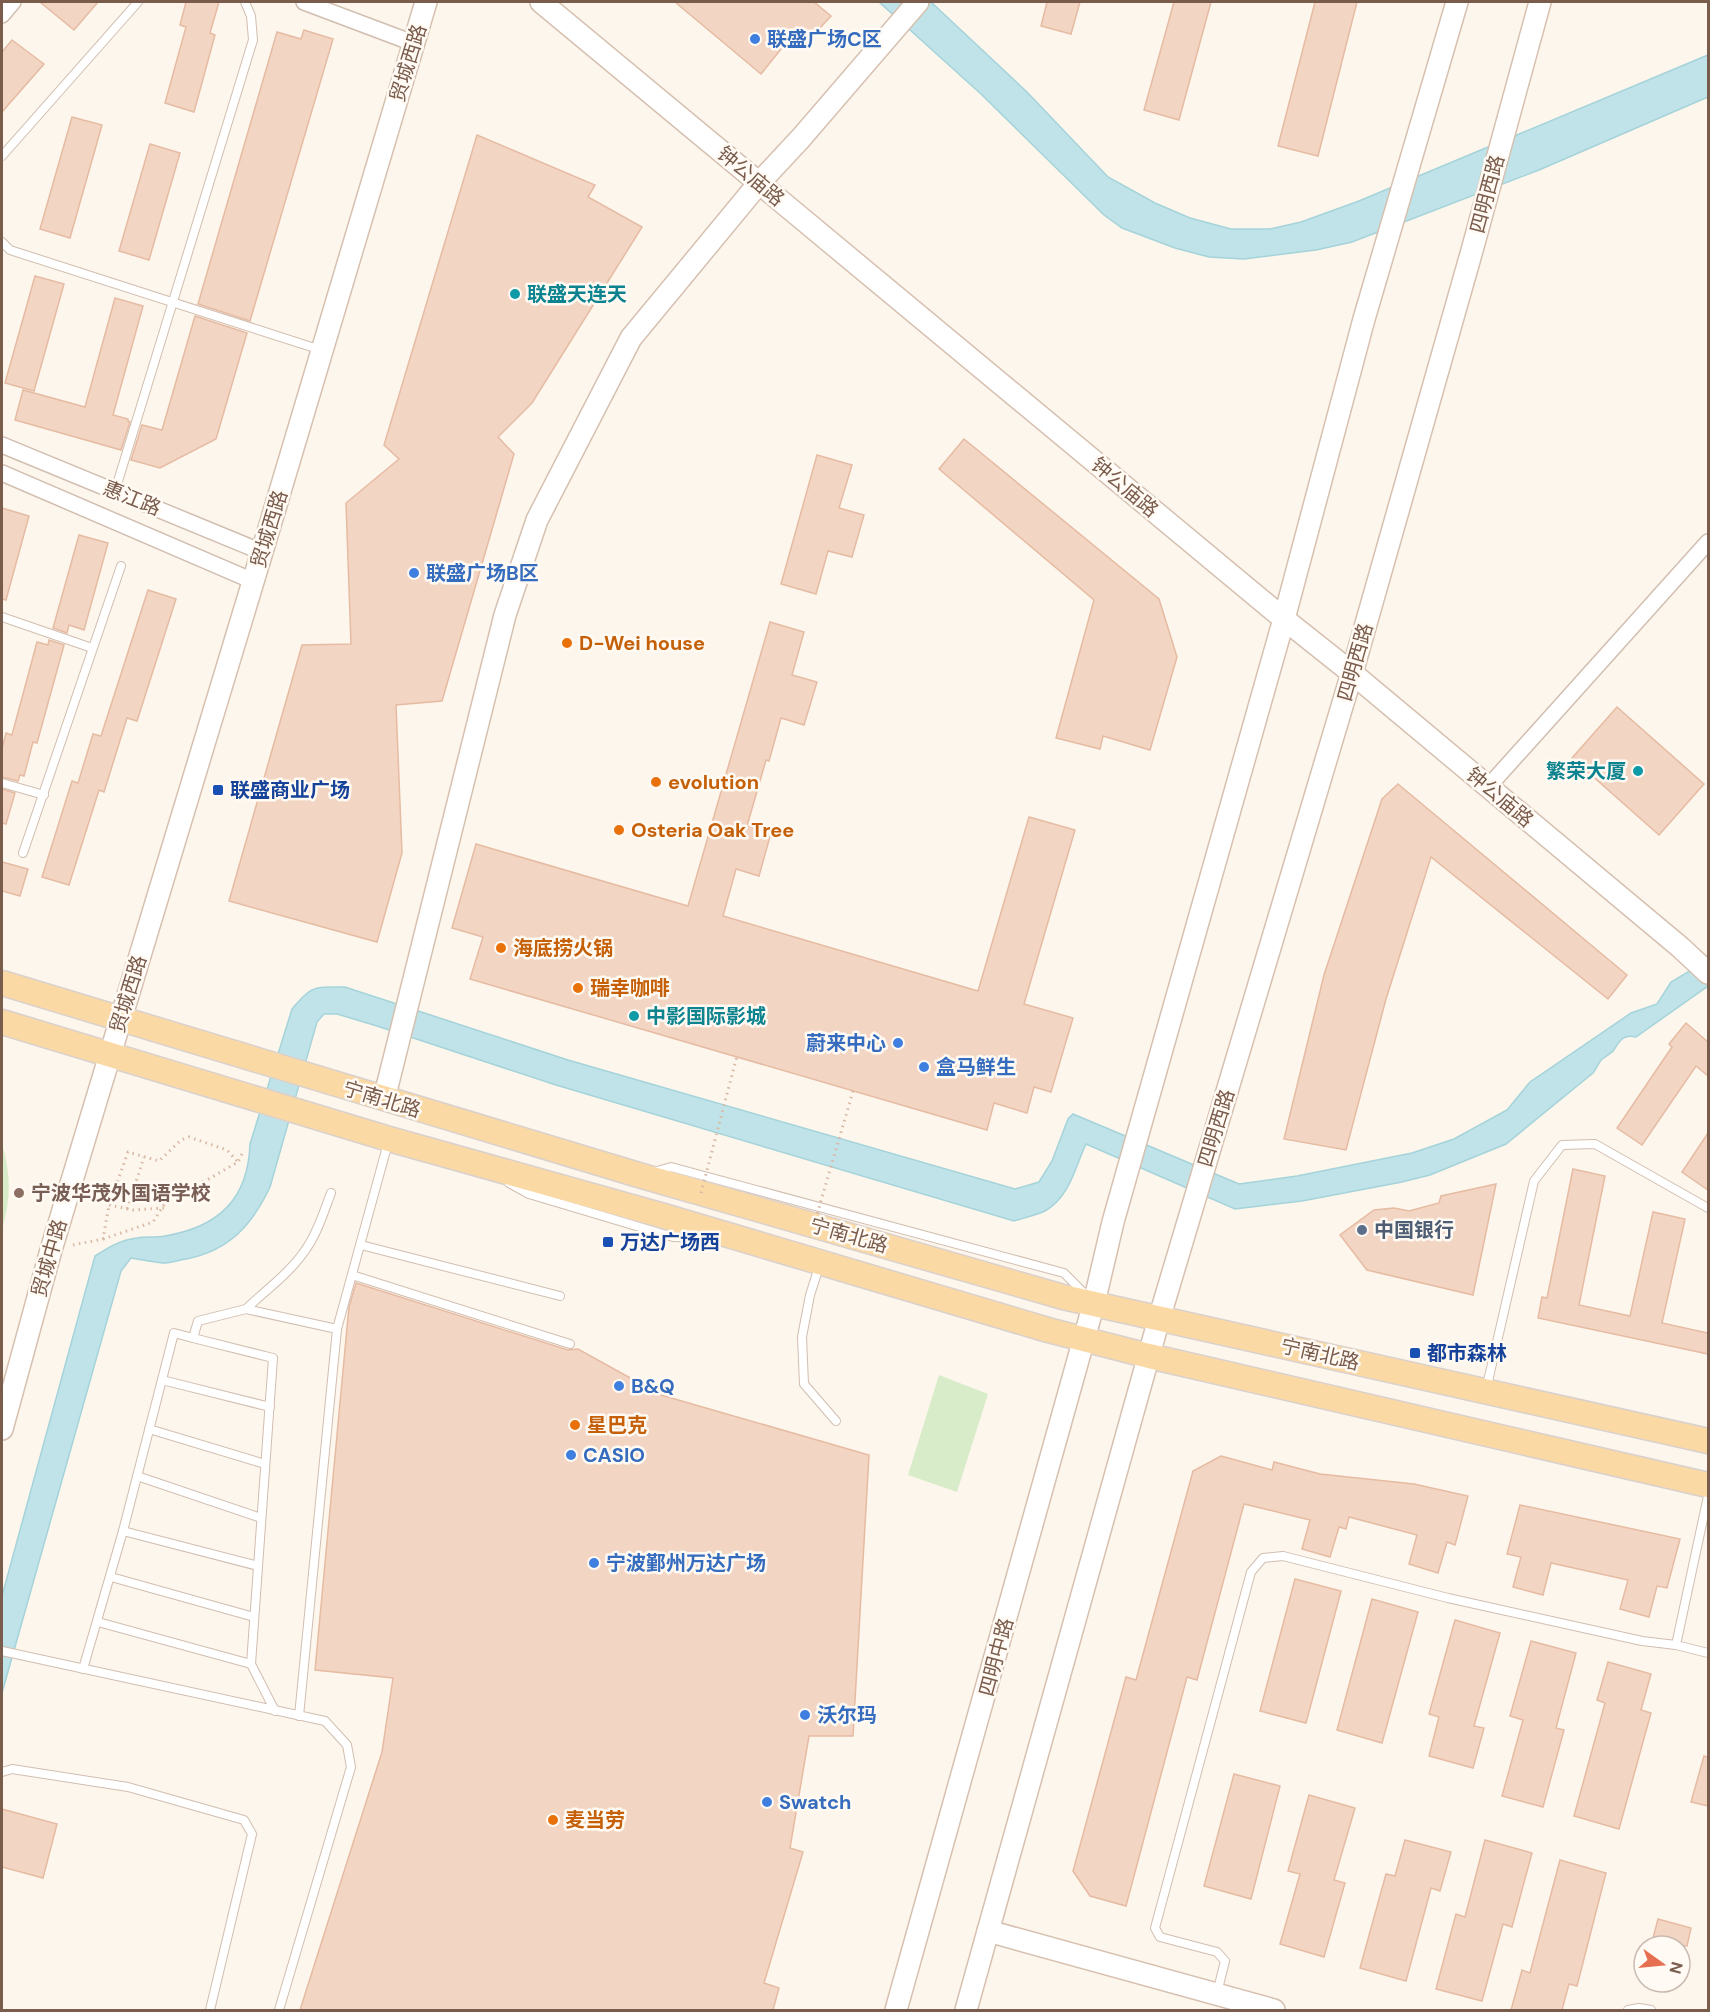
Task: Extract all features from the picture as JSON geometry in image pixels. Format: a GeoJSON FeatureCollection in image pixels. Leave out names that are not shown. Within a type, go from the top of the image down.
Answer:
{"type":"FeatureCollection","features":[{"type":"Feature","properties":{"kind":"main road","name":"贸城西路"},"geometry":{"type":"LineString","coordinates":[[110,1055],[426,2]]}},
{"type":"Feature","properties":{"kind":"main road","name":"钟公庙路"},"geometry":{"type":"LineString","coordinates":[[541,2],[1352,673],[1680,946],[1708,973]]}},
{"type":"Feature","properties":{"kind":"main road"},"geometry":{"type":"LineString","coordinates":[[384,1099],[505,615],[537,520],[631,338],[759,183],[801,138],[918,2]]}},
{"type":"Feature","properties":{"kind":"main road"},"geometry":{"type":"LineString","coordinates":[[1094,1303],[1113,1222],[1284,619],[1364,319],[1457,2]]}},
{"type":"Feature","properties":{"kind":"main road","name":"四明西路"},"geometry":{"type":"LineString","coordinates":[[1159,1319],[1352,673],[1540,2]]}},
{"type":"Feature","properties":{"kind":"main road","name":"宁南北路"},"geometry":{"type":"LineString","coordinates":[[2,983],[642,1176],[1052,1293],[1159,1319],[1708,1441]]}},
{"type":"Feature","properties":{"kind":"main road","name":"宁南北路"},"geometry":{"type":"LineString","coordinates":[[2,1022],[389,1139],[1084,1339],[1708,1485]]}},
{"type":"Feature","properties":{"kind":"main road","name":"贸城中路"},"geometry":{"type":"LineString","coordinates":[[2,1429],[51,1250],[110,1055]]}},
{"type":"Feature","properties":{"kind":"main road","name":"四明中路"},"geometry":{"type":"LineString","coordinates":[[896,2010],[1094,1303]]}},
{"type":"Feature","properties":{"kind":"main road"},"geometry":{"type":"LineString","coordinates":[[966,2010],[1159,1319]]}},
{"type":"Feature","properties":{"kind":"main road"},"geometry":{"type":"LineString","coordinates":[[988,1931],[1274,2010]]}},
{"type":"Feature","properties":{"kind":"street"},"geometry":{"type":"LineString","coordinates":[[2,15],[13,2]]}},
{"type":"Feature","properties":{"kind":"street"},"geometry":{"type":"LineString","coordinates":[[304,2],[413,43]]}},
{"type":"Feature","properties":{"kind":"street","name":"惠江路"},"geometry":{"type":"LineString","coordinates":[[2,445],[262,552]]}},
{"type":"Feature","properties":{"kind":"street","name":"惠江路"},"geometry":{"type":"LineString","coordinates":[[2,473],[253,581]]}},
{"type":"Feature","properties":{"kind":"street"},"geometry":{"type":"LineString","coordinates":[[1488,787],[1708,542]]}},
{"type":"Feature","properties":{"kind":"lane"},"geometry":{"type":"LineString","coordinates":[[2,156],[138,2]]}},
{"type":"Feature","properties":{"kind":"lane"},"geometry":{"type":"LineString","coordinates":[[115,491],[253,40],[251,16],[245,2]]}},
{"type":"Feature","properties":{"kind":"lane"},"geometry":{"type":"LineString","coordinates":[[2,242],[10,250],[322,351]]}},
{"type":"Feature","properties":{"kind":"lane"},"geometry":{"type":"LineString","coordinates":[[23,853],[121,566]]}},
{"type":"Feature","properties":{"kind":"lane"},"geometry":{"type":"LineString","coordinates":[[2,617],[92,648]]}},
{"type":"Feature","properties":{"kind":"lane"},"geometry":{"type":"LineString","coordinates":[[2,783],[44,795]]}},
{"type":"Feature","properties":{"kind":"lane"},"geometry":{"type":"LineString","coordinates":[[299,1716],[337,1329],[389,1139]]}},
{"type":"Feature","properties":{"kind":"lane"},"geometry":{"type":"LineString","coordinates":[[1486,1391],[1534,1181],[1562,1145],[1595,1144],[1708,1208]]}},
{"type":"Feature","properties":{"kind":"lane"},"geometry":{"type":"LineString","coordinates":[[642,1176],[671,1167],[1064,1273],[1094,1303]]}},
{"type":"Feature","properties":{"kind":"lane"},"geometry":{"type":"LineString","coordinates":[[193,1338],[198,1322],[246,1309],[284,1274],[306,1249],[331,1193]]}},
{"type":"Feature","properties":{"kind":"lane"},"geometry":{"type":"LineString","coordinates":[[361,1245],[561,1296]]}},
{"type":"Feature","properties":{"kind":"lane"},"geometry":{"type":"LineString","coordinates":[[821,1262],[810,1295],[802,1337],[804,1384],[836,1421]]}},
{"type":"Feature","properties":{"kind":"lane"},"geometry":{"type":"LineString","coordinates":[[352,1275],[570,1344]]}},
{"type":"Feature","properties":{"kind":"lane"},"geometry":{"type":"LineString","coordinates":[[246,1309],[337,1329]]}},
{"type":"Feature","properties":{"kind":"lane"},"geometry":{"type":"LineString","coordinates":[[83,1669],[111,1577],[174,1333],[273,1358],[251,1664],[275,1711]]}},
{"type":"Feature","properties":{"kind":"lane"},"geometry":{"type":"LineString","coordinates":[[162,1380],[270,1407]]}},
{"type":"Feature","properties":{"kind":"lane"},"geometry":{"type":"LineString","coordinates":[[149,1429],[265,1464]]}},
{"type":"Feature","properties":{"kind":"lane"},"geometry":{"type":"LineString","coordinates":[[137,1476],[261,1518]]}},
{"type":"Feature","properties":{"kind":"lane"},"geometry":{"type":"LineString","coordinates":[[1676,1645],[1708,1496]]}},
{"type":"Feature","properties":{"kind":"lane"},"geometry":{"type":"LineString","coordinates":[[123,1531],[258,1566]]}},
{"type":"Feature","properties":{"kind":"lane"},"geometry":{"type":"LineString","coordinates":[[1217,1995],[1225,1960],[1217,1952],[1160,1937],[1155,1928],[1251,1572],[1263,1558],[1283,1556],[1448,1598],[1642,1641],[1676,1645],[1708,1653]]}},
{"type":"Feature","properties":{"kind":"lane"},"geometry":{"type":"LineString","coordinates":[[111,1577],[254,1617]]}},
{"type":"Feature","properties":{"kind":"lane"},"geometry":{"type":"LineString","coordinates":[[98,1622],[251,1664]]}},
{"type":"Feature","properties":{"kind":"lane"},"geometry":{"type":"LineString","coordinates":[[2,1652],[325,1721],[347,1745],[351,1767],[279,2010]]}},
{"type":"Feature","properties":{"kind":"lane"},"geometry":{"type":"LineString","coordinates":[[2,1772],[12,1769],[128,1787],[244,1820],[252,1834],[210,2010]]}},
{"type":"Feature","properties":{"kind":"lane"},"geometry":{"type":"LineString","coordinates":[[1628,2010],[1639,2008],[1651,2010]]}},
{"type":"Feature","properties":{"kind":"path"},"geometry":{"type":"LineString","coordinates":[[700,1193],[737,1056]]}},
{"type":"Feature","properties":{"kind":"path"},"geometry":{"type":"LineString","coordinates":[[814,1225],[853,1091]]}},
{"type":"Feature","properties":{"kind":"path"},"geometry":{"type":"LineString","coordinates":[[103,1239],[109,1205],[128,1152],[159,1161],[181,1140],[189,1137],[227,1150],[238,1162]]}},
{"type":"Feature","properties":{"kind":"path"},"geometry":{"type":"LineString","coordinates":[[51,1250],[103,1239],[153,1222],[171,1194],[207,1180],[238,1162],[244,1150]]}},
{"type":"Feature","properties":{"kind":"path"},"geometry":{"type":"LineString","coordinates":[[127,1209],[144,1157]]}},
{"type":"Feature","properties":{"kind":"path"},"geometry":{"type":"LineString","coordinates":[[109,1205],[133,1210],[164,1208]]}},
{"type":"Feature","properties":{"kind":"green space"},"geometry":{"type":"Polygon","coordinates":[[[2,1144],[9,1186],[2,1229],[2,1144]]]}},
{"type":"Feature","properties":{"kind":"green space"},"geometry":{"type":"Polygon","coordinates":[[[939,1375],[988,1394],[957,1492],[908,1475],[939,1375]]]}},
{"type":"Feature","properties":{"kind":"water"},"geometry":{"type":"Polygon","coordinates":[[[879,2],[931,2],[1027,92],[1108,177],[1155,203],[1190,218],[1231,229],[1270,229],[1301,222],[1359,201],[1708,55],[1708,97],[1539,170],[1352,242],[1316,250],[1244,259],[1209,257],[1175,248],[1122,228],[1104,215],[981,94],[879,2]]]}},
{"type":"Feature","properties":{"kind":"water"},"geometry":{"type":"Polygon","coordinates":[[[1708,960],[1708,986],[1636,1037],[1622,1039],[1613,1051],[1601,1060],[1593,1073],[1506,1144],[1430,1175],[1302,1201],[1235,1209],[1086,1144],[1071,1181],[1060,1198],[1045,1211],[1014,1221],[556,1085],[337,1014],[324,1014],[317,1022],[270,1187],[247,1224],[227,1243],[215,1250],[163,1263],[131,1258],[121,1271],[2,1693],[2,1596],[95,1256],[125,1240],[184,1232],[215,1218],[227,1208],[243,1181],[250,1144],[292,1009],[309,991],[326,987],[345,987],[568,1060],[1015,1189],[1039,1182],[1052,1161],[1068,1119],[1073,1114],[1239,1184],[1297,1176],[1412,1153],[1454,1139],[1507,1110],[1530,1082],[1631,1013],[1657,1004],[1671,982],[1708,960]]]}},
{"type":"Feature","properties":{"kind":"building"},"geometry":{"type":"Polygon","coordinates":[[[40,2],[98,2],[74,30],[40,2]]]}},
{"type":"Feature","properties":{"kind":"building"},"geometry":{"type":"Polygon","coordinates":[[[186,2],[219,2],[210,33],[215,35],[194,112],[165,103],[186,27],[180,25],[186,2]]]}},
{"type":"Feature","properties":{"kind":"building","name":"联盛广场C区"},"geometry":{"type":"Polygon","coordinates":[[[675,2],[814,2],[831,16],[805,44],[793,34],[761,74],[675,2]]]}},
{"type":"Feature","properties":{"kind":"building"},"geometry":{"type":"Polygon","coordinates":[[[1047,2],[1080,2],[1071,34],[1041,26],[1047,2]]]}},
{"type":"Feature","properties":{"kind":"building"},"geometry":{"type":"Polygon","coordinates":[[[1174,2],[1211,2],[1179,120],[1144,110],[1174,2]]]}},
{"type":"Feature","properties":{"kind":"building"},"geometry":{"type":"Polygon","coordinates":[[[1315,2],[1357,2],[1318,156],[1278,146],[1315,2]]]}},
{"type":"Feature","properties":{"kind":"building"},"geometry":{"type":"Polygon","coordinates":[[[304,30],[333,39],[250,321],[198,304],[277,32],[301,39],[304,30]]]}},
{"type":"Feature","properties":{"kind":"building"},"geometry":{"type":"Polygon","coordinates":[[[12,40],[44,64],[2,112],[2,52],[12,40]]]}},
{"type":"Feature","properties":{"kind":"building"},"geometry":{"type":"Polygon","coordinates":[[[72,117],[102,125],[70,238],[40,229],[72,117]]]}},
{"type":"Feature","properties":{"kind":"building","name":"联盛广场B区"},"geometry":{"type":"Polygon","coordinates":[[[477,135],[595,185],[588,197],[642,227],[532,403],[498,437],[514,454],[442,701],[396,705],[402,853],[377,942],[229,901],[302,645],[351,644],[346,503],[399,459],[384,445],[477,135]]]}},
{"type":"Feature","properties":{"kind":"building"},"geometry":{"type":"Polygon","coordinates":[[[150,144],[180,153],[149,260],[119,251],[150,144]]]}},
{"type":"Feature","properties":{"kind":"building"},"geometry":{"type":"Polygon","coordinates":[[[35,276],[64,284],[34,391],[5,383],[35,276]]]}},
{"type":"Feature","properties":{"kind":"building"},"geometry":{"type":"Polygon","coordinates":[[[115,298],[143,306],[113,415],[128,419],[130,422],[121,450],[15,420],[23,390],[85,407],[115,298]]]}},
{"type":"Feature","properties":{"kind":"building"},"geometry":{"type":"Polygon","coordinates":[[[195,316],[247,333],[216,439],[160,468],[131,460],[142,425],[162,430],[195,316]]]}},
{"type":"Feature","properties":{"kind":"building"},"geometry":{"type":"Polygon","coordinates":[[[964,439],[1159,599],[1177,657],[1150,750],[1103,736],[1100,749],[1056,738],[1094,600],[939,469],[964,439]]]}},
{"type":"Feature","properties":{"kind":"building"},"geometry":{"type":"Polygon","coordinates":[[[817,455],[852,465],[839,508],[864,515],[852,557],[828,551],[816,594],[781,584],[817,455]]]}},
{"type":"Feature","properties":{"kind":"building"},"geometry":{"type":"Polygon","coordinates":[[[2,508],[29,516],[6,600],[2,599],[2,508]]]}},
{"type":"Feature","properties":{"kind":"building"},"geometry":{"type":"Polygon","coordinates":[[[79,535],[108,543],[84,630],[69,625],[67,633],[53,628],[79,535]]]}},
{"type":"Feature","properties":{"kind":"building"},"geometry":{"type":"Polygon","coordinates":[[[148,590],[176,599],[137,721],[127,718],[104,792],[99,790],[69,885],[42,877],[72,781],[78,783],[93,734],[101,736],[148,590]]]}},
{"type":"Feature","properties":{"kind":"building"},"geometry":{"type":"Polygon","coordinates":[[[770,622],[804,632],[792,675],[817,682],[804,725],[781,718],[747,826],[771,833],[759,876],[736,869],[723,916],[978,991],[1029,817],[1075,830],[1024,1004],[1073,1018],[1051,1092],[1034,1087],[1027,1113],[994,1103],[987,1130],[470,979],[483,937],[452,928],[476,844],[688,906],[770,622]]]}},
{"type":"Feature","properties":{"kind":"building"},"geometry":{"type":"Polygon","coordinates":[[[49,640],[64,645],[37,743],[33,742],[24,776],[20,775],[18,781],[2,777],[2,749],[6,733],[12,735],[37,642],[48,645],[49,640]]]}},
{"type":"Feature","properties":{"kind":"building","name":"繁荣大厦"},"geometry":{"type":"Polygon","coordinates":[[[1617,707],[1704,784],[1659,835],[1572,758],[1617,707]]]}},
{"type":"Feature","properties":{"kind":"building"},"geometry":{"type":"Polygon","coordinates":[[[1398,784],[1627,975],[1608,999],[1431,857],[1386,999],[1346,1150],[1284,1139],[1324,975],[1382,799],[1398,784]]]}},
{"type":"Feature","properties":{"kind":"building"},"geometry":{"type":"Polygon","coordinates":[[[2,789],[15,793],[6,824],[2,823],[2,789]]]}},
{"type":"Feature","properties":{"kind":"building"},"geometry":{"type":"Polygon","coordinates":[[[2,862],[28,869],[20,896],[2,891],[2,862]]]}},
{"type":"Feature","properties":{"kind":"building"},"geometry":{"type":"Polygon","coordinates":[[[1686,1023],[1708,1042],[1708,1076],[1696,1066],[1642,1145],[1617,1128],[1672,1047],[1669,1044],[1686,1023]]]}},
{"type":"Feature","properties":{"kind":"building"},"geometry":{"type":"Polygon","coordinates":[[[1708,1133],[1708,1190],[1682,1172],[1708,1133]]]}},
{"type":"Feature","properties":{"kind":"building"},"geometry":{"type":"Polygon","coordinates":[[[1573,1169],[1605,1176],[1579,1305],[1630,1316],[1653,1212],[1685,1219],[1662,1323],[1708,1333],[1708,1354],[1538,1318],[1542,1297],[1547,1298],[1573,1169]]]}},
{"type":"Feature","properties":{"kind":"building"},"geometry":{"type":"Polygon","coordinates":[[[1496,1184],[1473,1295],[1367,1270],[1340,1235],[1374,1210],[1394,1208],[1409,1211],[1439,1203],[1441,1196],[1496,1184]]]}},
{"type":"Feature","properties":{"kind":"building","name":"宁波鄞州万达广场"},"geometry":{"type":"Polygon","coordinates":[[[356,1283],[568,1350],[578,1349],[661,1395],[869,1455],[853,1736],[809,1736],[790,1848],[803,1852],[764,1983],[779,1988],[773,2010],[300,2010],[382,1752],[393,1678],[315,1670],[349,1307],[356,1283]]]}},
{"type":"Feature","properties":{"kind":"building"},"geometry":{"type":"Polygon","coordinates":[[[1221,1456],[1272,1470],[1274,1462],[1320,1474],[1414,1484],[1468,1496],[1455,1545],[1447,1542],[1438,1573],[1409,1564],[1417,1535],[1349,1517],[1346,1529],[1339,1527],[1330,1557],[1302,1549],[1310,1520],[1244,1504],[1197,1680],[1187,1677],[1126,1906],[1090,1896],[1073,1871],[1126,1677],[1136,1680],[1193,1471],[1221,1456]]]}},
{"type":"Feature","properties":{"kind":"building"},"geometry":{"type":"Polygon","coordinates":[[[1520,1505],[1680,1539],[1667,1588],[1657,1586],[1649,1617],[1620,1609],[1628,1580],[1551,1563],[1543,1595],[1513,1587],[1521,1557],[1507,1554],[1520,1505]]]}},
{"type":"Feature","properties":{"kind":"building"},"geometry":{"type":"Polygon","coordinates":[[[1295,1579],[1341,1591],[1306,1723],[1260,1711],[1295,1579]]]}},
{"type":"Feature","properties":{"kind":"building"},"geometry":{"type":"Polygon","coordinates":[[[1372,1599],[1418,1612],[1382,1743],[1337,1730],[1372,1599]]]}},
{"type":"Feature","properties":{"kind":"building"},"geometry":{"type":"Polygon","coordinates":[[[1455,1620],[1500,1633],[1474,1726],[1484,1728],[1473,1768],[1429,1756],[1439,1717],[1429,1714],[1455,1620]]]}},
{"type":"Feature","properties":{"kind":"building"},"geometry":{"type":"Polygon","coordinates":[[[1531,1641],[1576,1653],[1556,1728],[1564,1730],[1543,1807],[1502,1796],[1523,1720],[1510,1716],[1531,1641]]]}},
{"type":"Feature","properties":{"kind":"building"},"geometry":{"type":"Polygon","coordinates":[[[1608,1662],[1651,1674],[1641,1710],[1651,1713],[1619,1829],[1574,1816],[1605,1703],[1597,1700],[1608,1662]]]}},
{"type":"Feature","properties":{"kind":"building"},"geometry":{"type":"Polygon","coordinates":[[[1704,1756],[1708,1757],[1708,1806],[1691,1802],[1704,1756]]]}},
{"type":"Feature","properties":{"kind":"building"},"geometry":{"type":"Polygon","coordinates":[[[1234,1774],[1280,1786],[1251,1899],[1204,1886],[1234,1774]]]}},
{"type":"Feature","properties":{"kind":"building"},"geometry":{"type":"Polygon","coordinates":[[[1309,1795],[1355,1808],[1334,1880],[1345,1883],[1324,1957],[1280,1944],[1300,1874],[1288,1871],[1309,1795]]]}},
{"type":"Feature","properties":{"kind":"building"},"geometry":{"type":"Polygon","coordinates":[[[2,1809],[57,1824],[43,1878],[2,1867],[2,1809]]]}},
{"type":"Feature","properties":{"kind":"building"},"geometry":{"type":"Polygon","coordinates":[[[1405,1840],[1451,1852],[1440,1891],[1431,1888],[1406,1981],[1360,1968],[1386,1874],[1395,1876],[1405,1840]]]}},
{"type":"Feature","properties":{"kind":"building"},"geometry":{"type":"Polygon","coordinates":[[[1485,1840],[1532,1853],[1512,1927],[1503,1924],[1482,2001],[1436,1989],[1456,1914],[1465,1917],[1485,1840]]]}},
{"type":"Feature","properties":{"kind":"building"},"geometry":{"type":"Polygon","coordinates":[[[1560,1860],[1606,1873],[1577,1986],[1569,1984],[1562,2010],[1511,2010],[1522,1970],[1530,1973],[1560,1860]]]}},
{"type":"Feature","properties":{"kind":"building"},"geometry":{"type":"Polygon","coordinates":[[[1658,1919],[1691,1928],[1690,1934],[1654,1934],[1658,1919]]]}},
{"type":"Feature","properties":{"kind":"place","name":"联盛广场C区"},"geometry":{"type":"Point","coordinates":[755,39]}},
{"type":"Feature","properties":{"kind":"place","name":"联盛天连天"},"geometry":{"type":"Point","coordinates":[515,294]}},
{"type":"Feature","properties":{"kind":"place","name":"联盛广场B区"},"geometry":{"type":"Point","coordinates":[414,573]}},
{"type":"Feature","properties":{"kind":"place","name":"D-Wei house"},"geometry":{"type":"Point","coordinates":[567,643]}},
{"type":"Feature","properties":{"kind":"place","name":"繁荣大厦"},"geometry":{"type":"Point","coordinates":[1638,771]}},
{"type":"Feature","properties":{"kind":"place","name":"evolution"},"geometry":{"type":"Point","coordinates":[656,782]}},
{"type":"Feature","properties":{"kind":"place","name":"联盛商业广场"},"geometry":{"type":"Point","coordinates":[218,790]}},
{"type":"Feature","properties":{"kind":"place","name":"Osteria Oak Tree"},"geometry":{"type":"Point","coordinates":[619,830]}},
{"type":"Feature","properties":{"kind":"place","name":"海底捞火锅"},"geometry":{"type":"Point","coordinates":[501,948]}},
{"type":"Feature","properties":{"kind":"place","name":"瑞幸咖啡"},"geometry":{"type":"Point","coordinates":[578,988]}},
{"type":"Feature","properties":{"kind":"place","name":"中影国际影城"},"geometry":{"type":"Point","coordinates":[634,1016]}},
{"type":"Feature","properties":{"kind":"place","name":"蔚来中心"},"geometry":{"type":"Point","coordinates":[898,1043]}},
{"type":"Feature","properties":{"kind":"place","name":"盒马鲜生"},"geometry":{"type":"Point","coordinates":[924,1067]}},
{"type":"Feature","properties":{"kind":"place","name":"宁波华茂外国语学校"},"geometry":{"type":"Point","coordinates":[19,1193]}},
{"type":"Feature","properties":{"kind":"place","name":"中国银行"},"geometry":{"type":"Point","coordinates":[1362,1230]}},
{"type":"Feature","properties":{"kind":"place","name":"万达广场西"},"geometry":{"type":"Point","coordinates":[608,1242]}},
{"type":"Feature","properties":{"kind":"place","name":"都市森林"},"geometry":{"type":"Point","coordinates":[1415,1353]}},
{"type":"Feature","properties":{"kind":"place","name":"B&Q"},"geometry":{"type":"Point","coordinates":[619,1386]}},
{"type":"Feature","properties":{"kind":"place","name":"星巴克"},"geometry":{"type":"Point","coordinates":[575,1425]}},
{"type":"Feature","properties":{"kind":"place","name":"CASIO"},"geometry":{"type":"Point","coordinates":[571,1455]}},
{"type":"Feature","properties":{"kind":"place","name":"宁波鄞州万达广场"},"geometry":{"type":"Point","coordinates":[594,1563]}},
{"type":"Feature","properties":{"kind":"place","name":"沃尔玛"},"geometry":{"type":"Point","coordinates":[805,1715]}},
{"type":"Feature","properties":{"kind":"place","name":"Swatch"},"geometry":{"type":"Point","coordinates":[767,1802]}},
{"type":"Feature","properties":{"kind":"place","name":"麦当劳"},"geometry":{"type":"Point","coordinates":[553,1820]}}]}
